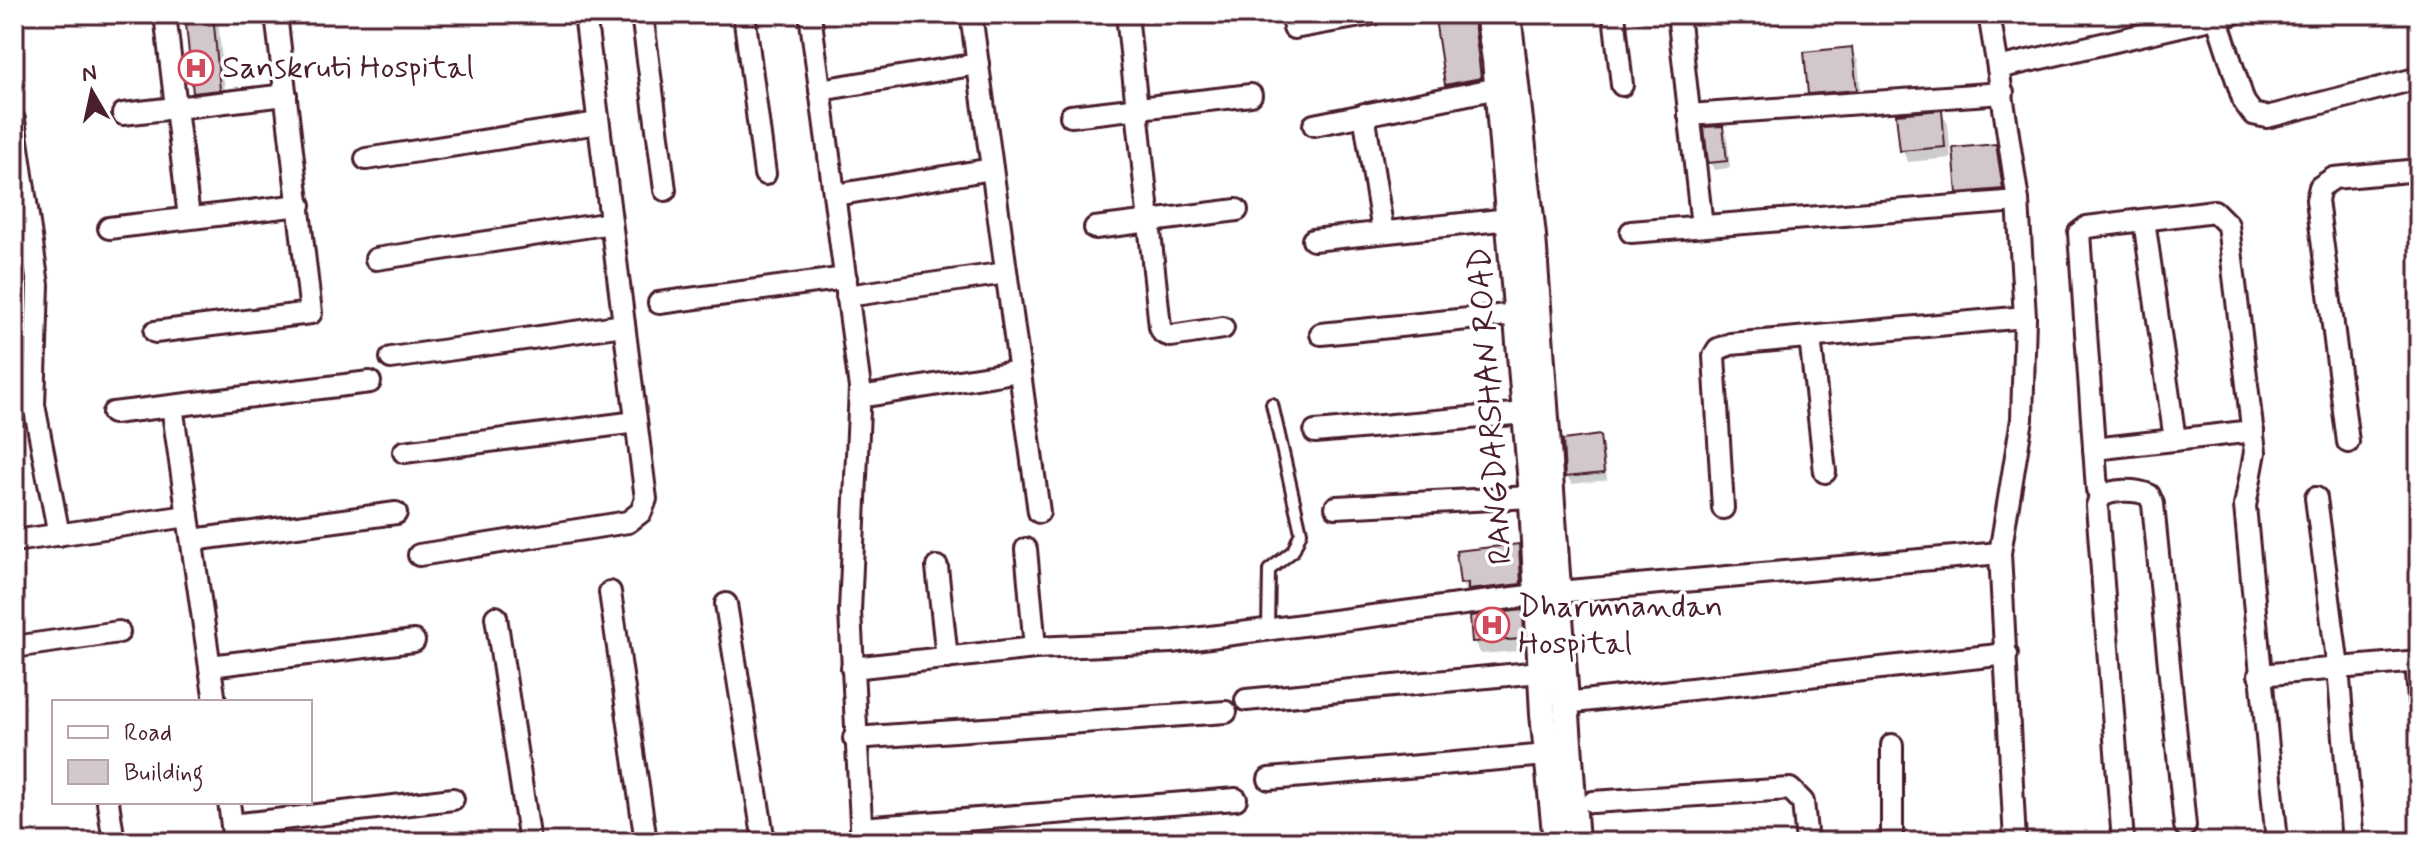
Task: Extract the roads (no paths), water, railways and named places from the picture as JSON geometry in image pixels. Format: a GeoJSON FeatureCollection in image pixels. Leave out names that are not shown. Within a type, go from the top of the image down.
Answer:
{"type":"FeatureCollection","features":[{"type":"Feature","properties":{"kind":"street"},"geometry":{"type":"LineString","coordinates":[[165,14],[189,218]]}},
{"type":"Feature","properties":{"kind":"street"},"geometry":{"type":"LineString","coordinates":[[155,332],[311,313],[276,14]]}},
{"type":"Feature","properties":{"kind":"street"},"geometry":{"type":"LineString","coordinates":[[419,555],[628,522],[641,512],[646,499],[585,14]]}},
{"type":"Feature","properties":{"kind":"street"},"geometry":{"type":"LineString","coordinates":[[642,14],[665,190]]}},
{"type":"Feature","properties":{"kind":"street"},"geometry":{"type":"LineString","coordinates":[[744,14],[765,174]]}},
{"type":"Feature","properties":{"kind":"street"},"geometry":{"type":"LineString","coordinates":[[810,14],[860,397],[850,611],[861,835],[1236,799]]}},
{"type":"Feature","properties":{"kind":"street"},"geometry":{"type":"LineString","coordinates":[[971,14],[1039,512]]}},
{"type":"Feature","properties":{"kind":"street"},"geometry":{"type":"LineString","coordinates":[[1127,14],[1163,333],[1171,336],[1223,328]]}},
{"type":"Feature","properties":{"kind":"street"},"geometry":{"type":"LineString","coordinates":[[1294,28],[1372,14]]}},
{"type":"Feature","properties":{"kind":"street","name":"RANGDARSHAN ROAD"},"geometry":{"type":"LineString","coordinates":[[1488,14],[1498,88],[1532,497],[1565,703],[1576,842]]}},
{"type":"Feature","properties":{"kind":"street","name":"RANGDARSHAN ROAD"},"geometry":{"type":"LineString","coordinates":[[1508,14],[1533,236],[1547,593],[1540,672],[1556,842]]}},
{"type":"Feature","properties":{"kind":"street"},"geometry":{"type":"LineString","coordinates":[[1614,14],[1622,85]]}},
{"type":"Feature","properties":{"kind":"street"},"geometry":{"type":"LineString","coordinates":[[1678,14],[1702,226]]}},
{"type":"Feature","properties":{"kind":"street"},"geometry":{"type":"LineString","coordinates":[[1989,14],[2018,201],[2025,317],[2022,419],[2000,553],[2015,842]]}},
{"type":"Feature","properties":{"kind":"street"},"geometry":{"type":"LineString","coordinates":[[1998,68],[2224,16],[2244,102],[2253,114],[2267,117],[2419,78]]}},
{"type":"Feature","properties":{"kind":"street"},"geometry":{"type":"LineString","coordinates":[[820,90],[978,64]]}},
{"type":"Feature","properties":{"kind":"street"},"geometry":{"type":"LineString","coordinates":[[1314,125],[1498,88]]}},
{"type":"Feature","properties":{"kind":"street"},"geometry":{"type":"LineString","coordinates":[[1689,115],[2003,93]]}},
{"type":"Feature","properties":{"kind":"street"},"geometry":{"type":"LineString","coordinates":[[123,114],[286,95]]}},
{"type":"Feature","properties":{"kind":"street"},"geometry":{"type":"LineString","coordinates":[[1071,116],[1251,95]]}},
{"type":"Feature","properties":{"kind":"street"},"geometry":{"type":"LineString","coordinates":[[1364,114],[1383,232]]}},
{"type":"Feature","properties":{"kind":"street"},"geometry":{"type":"LineString","coordinates":[[14,120],[38,285],[33,396],[59,535]]}},
{"type":"Feature","properties":{"kind":"street"},"geometry":{"type":"LineString","coordinates":[[366,159],[598,123]]}},
{"type":"Feature","properties":{"kind":"street"},"geometry":{"type":"LineString","coordinates":[[835,195],[992,169]]}},
{"type":"Feature","properties":{"kind":"street"},"geometry":{"type":"LineString","coordinates":[[2348,442],[2317,200],[2320,187],[2334,178],[2419,170]]}},
{"type":"Feature","properties":{"kind":"street"},"geometry":{"type":"LineString","coordinates":[[1631,232],[2018,201]]}},
{"type":"Feature","properties":{"kind":"street"},"geometry":{"type":"LineString","coordinates":[[109,228],[300,205]]}},
{"type":"Feature","properties":{"kind":"street"},"geometry":{"type":"LineString","coordinates":[[1095,228],[1237,210]]}},
{"type":"Feature","properties":{"kind":"street"},"geometry":{"type":"LineString","coordinates":[[2097,490],[2079,233],[2087,227],[2214,211],[2228,225],[2253,431],[2255,452],[2245,506],[2277,842]]}},
{"type":"Feature","properties":{"kind":"street"},"geometry":{"type":"LineString","coordinates":[[1313,240],[1509,219]]}},
{"type":"Feature","properties":{"kind":"street"},"geometry":{"type":"LineString","coordinates":[[2144,220],[2175,440]]}},
{"type":"Feature","properties":{"kind":"street"},"geometry":{"type":"LineString","coordinates":[[376,259],[611,223]]}},
{"type":"Feature","properties":{"kind":"street"},"geometry":{"type":"LineString","coordinates":[[659,303],[1006,273]]}},
{"type":"Feature","properties":{"kind":"street"},"geometry":{"type":"LineString","coordinates":[[1321,334],[1517,314]]}},
{"type":"Feature","properties":{"kind":"street"},"geometry":{"type":"LineString","coordinates":[[1723,508],[1714,356],[1718,349],[1731,344],[2025,317]]}},
{"type":"Feature","properties":{"kind":"street"},"geometry":{"type":"LineString","coordinates":[[391,358],[624,325]]}},
{"type":"Feature","properties":{"kind":"street"},"geometry":{"type":"LineString","coordinates":[[1810,337],[1825,472]]}},
{"type":"Feature","properties":{"kind":"street"},"geometry":{"type":"LineString","coordinates":[[860,397],[1020,371]]}},
{"type":"Feature","properties":{"kind":"street"},"geometry":{"type":"LineString","coordinates":[[113,413],[370,382]]}},
{"type":"Feature","properties":{"kind":"street"},"geometry":{"type":"LineString","coordinates":[[172,406],[215,700]]}},
{"type":"Feature","properties":{"kind":"street"},"geometry":{"type":"LineString","coordinates":[[1315,432],[1525,413]]}},
{"type":"Feature","properties":{"kind":"street"},"geometry":{"type":"LineString","coordinates":[[404,452],[636,422]]}},
{"type":"Feature","properties":{"kind":"street"},"geometry":{"type":"LineString","coordinates":[[2094,449],[2253,431]]}},
{"type":"Feature","properties":{"kind":"street"},"geometry":{"type":"LineString","coordinates":[[2123,842],[2097,506],[2100,497],[2106,493],[2139,490],[2149,495],[2153,504],[2185,826]]}},
{"type":"Feature","properties":{"kind":"street"},"geometry":{"type":"LineString","coordinates":[[1336,507],[1532,497]]}},
{"type":"Feature","properties":{"kind":"street"},"geometry":{"type":"LineString","coordinates":[[2316,498],[2338,668],[2353,842]]}},
{"type":"Feature","properties":{"kind":"street"},"geometry":{"type":"LineString","coordinates":[[192,540],[396,513]]}},
{"type":"Feature","properties":{"kind":"street"},"geometry":{"type":"LineString","coordinates":[[14,541],[188,516]]}},
{"type":"Feature","properties":{"kind":"street"},"geometry":{"type":"LineString","coordinates":[[1026,549],[1035,648]]}},
{"type":"Feature","properties":{"kind":"street"},"geometry":{"type":"LineString","coordinates":[[852,668],[1035,648],[1171,642],[1547,593],[2000,553]]}},
{"type":"Feature","properties":{"kind":"street"},"geometry":{"type":"LineString","coordinates":[[937,567],[947,658]]}},
{"type":"Feature","properties":{"kind":"street"},"geometry":{"type":"LineString","coordinates":[[610,592],[646,842]]}},
{"type":"Feature","properties":{"kind":"street"},"geometry":{"type":"LineString","coordinates":[[726,604],[764,842]]}},
{"type":"Feature","properties":{"kind":"street"},"geometry":{"type":"LineString","coordinates":[[496,617],[530,842]]}},
{"type":"Feature","properties":{"kind":"street"},"geometry":{"type":"LineString","coordinates":[[14,647],[119,632]]}},
{"type":"Feature","properties":{"kind":"street"},"geometry":{"type":"LineString","coordinates":[[210,666],[414,641]]}},
{"type":"Feature","properties":{"kind":"street"},"geometry":{"type":"LineString","coordinates":[[1565,703],[2007,654]]}},
{"type":"Feature","properties":{"kind":"street"},"geometry":{"type":"LineString","coordinates":[[2259,675],[2417,661],[2419,701]]}},
{"type":"Feature","properties":{"kind":"street"},"geometry":{"type":"LineString","coordinates":[[1246,700],[1540,672]]}},
{"type":"Feature","properties":{"kind":"street"},"geometry":{"type":"LineString","coordinates":[[854,738],[1226,712]]}},
{"type":"Feature","properties":{"kind":"street"},"geometry":{"type":"LineString","coordinates":[[1892,745],[1892,842]]}},
{"type":"Feature","properties":{"kind":"street"},"geometry":{"type":"LineString","coordinates":[[1269,779],[1547,755]]}},
{"type":"Feature","properties":{"kind":"street"},"geometry":{"type":"LineString","coordinates":[[1593,802],[1790,789],[1803,802],[1807,842]]}},
{"type":"Feature","properties":{"kind":"street"},"geometry":{"type":"LineString","coordinates":[[229,804],[233,833],[453,799]]}},
{"type":"Feature","properties":{"kind":"street"},"geometry":{"type":"LineString","coordinates":[[108,804],[114,842]]}},
{"type":"Feature","properties":{"kind":"lane"},"geometry":{"type":"LineString","coordinates":[[1268,629],[1269,570],[1293,551],[1301,532],[1272,404]]}},
{"type":"Feature","properties":{"kind":"place","name":"Sanskruti Hospital"},"geometry":{"type":"Point","coordinates":[196,68]}},
{"type":"Feature","properties":{"kind":"place","name":"Dharmnandan Hospital"},"geometry":{"type":"Point","coordinates":[1492,625]}}]}
